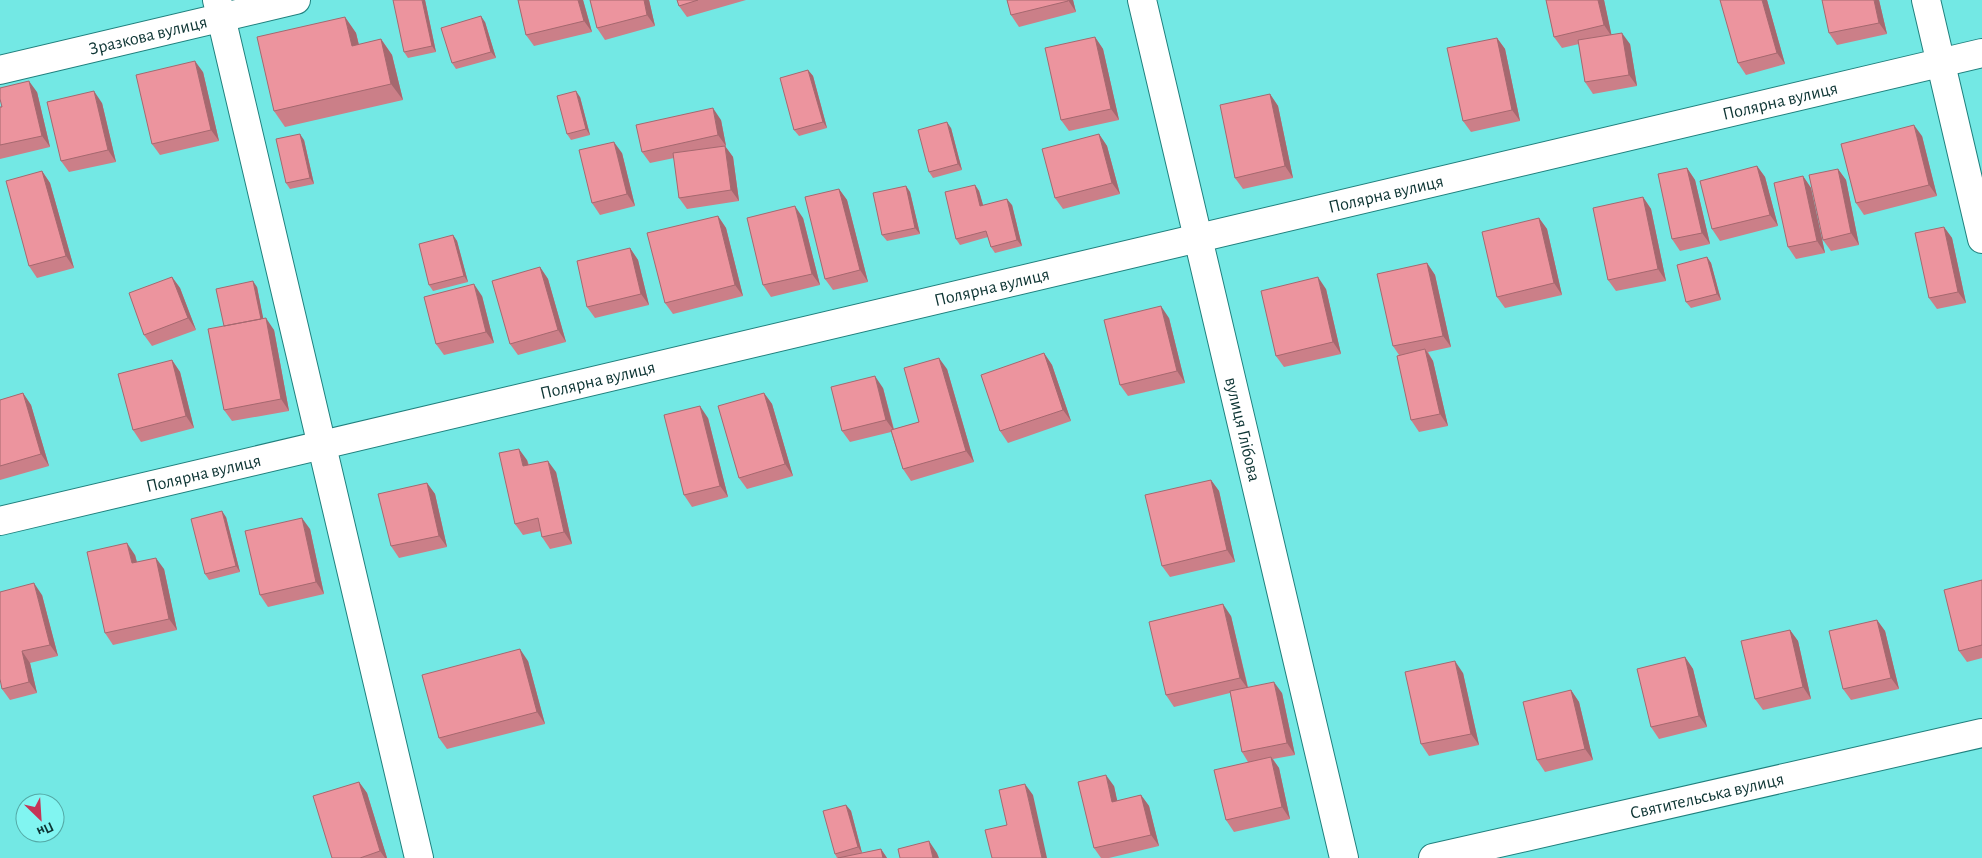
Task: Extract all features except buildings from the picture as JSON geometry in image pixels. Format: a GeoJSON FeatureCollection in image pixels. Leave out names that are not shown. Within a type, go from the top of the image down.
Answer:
{"type":"FeatureCollection","features":[{"type":"Feature","properties":{"kind":"street","name":"Зразкова вулиця"},"geometry":{"type":"LineString","coordinates":[[0,70],[220,9],[296,0]]}},
{"type":"Feature","properties":{"kind":"street","name":"вулиця Глібова"},"geometry":{"type":"LineString","coordinates":[[1142,0],[1344,858]]}},
{"type":"Feature","properties":{"kind":"street"},"geometry":{"type":"LineString","coordinates":[[1926,0],[1982,239]]}},
{"type":"Feature","properties":{"kind":"street"},"geometry":{"type":"LineString","coordinates":[[220,9],[419,858]]}},
{"type":"Feature","properties":{"kind":"street","name":"Полярна вулиця"},"geometry":{"type":"LineString","coordinates":[[0,521],[1982,53]]}},
{"type":"Feature","properties":{"kind":"street","name":"Святительська вулиця"},"geometry":{"type":"LineString","coordinates":[[1433,858],[1982,733]]}}]}
